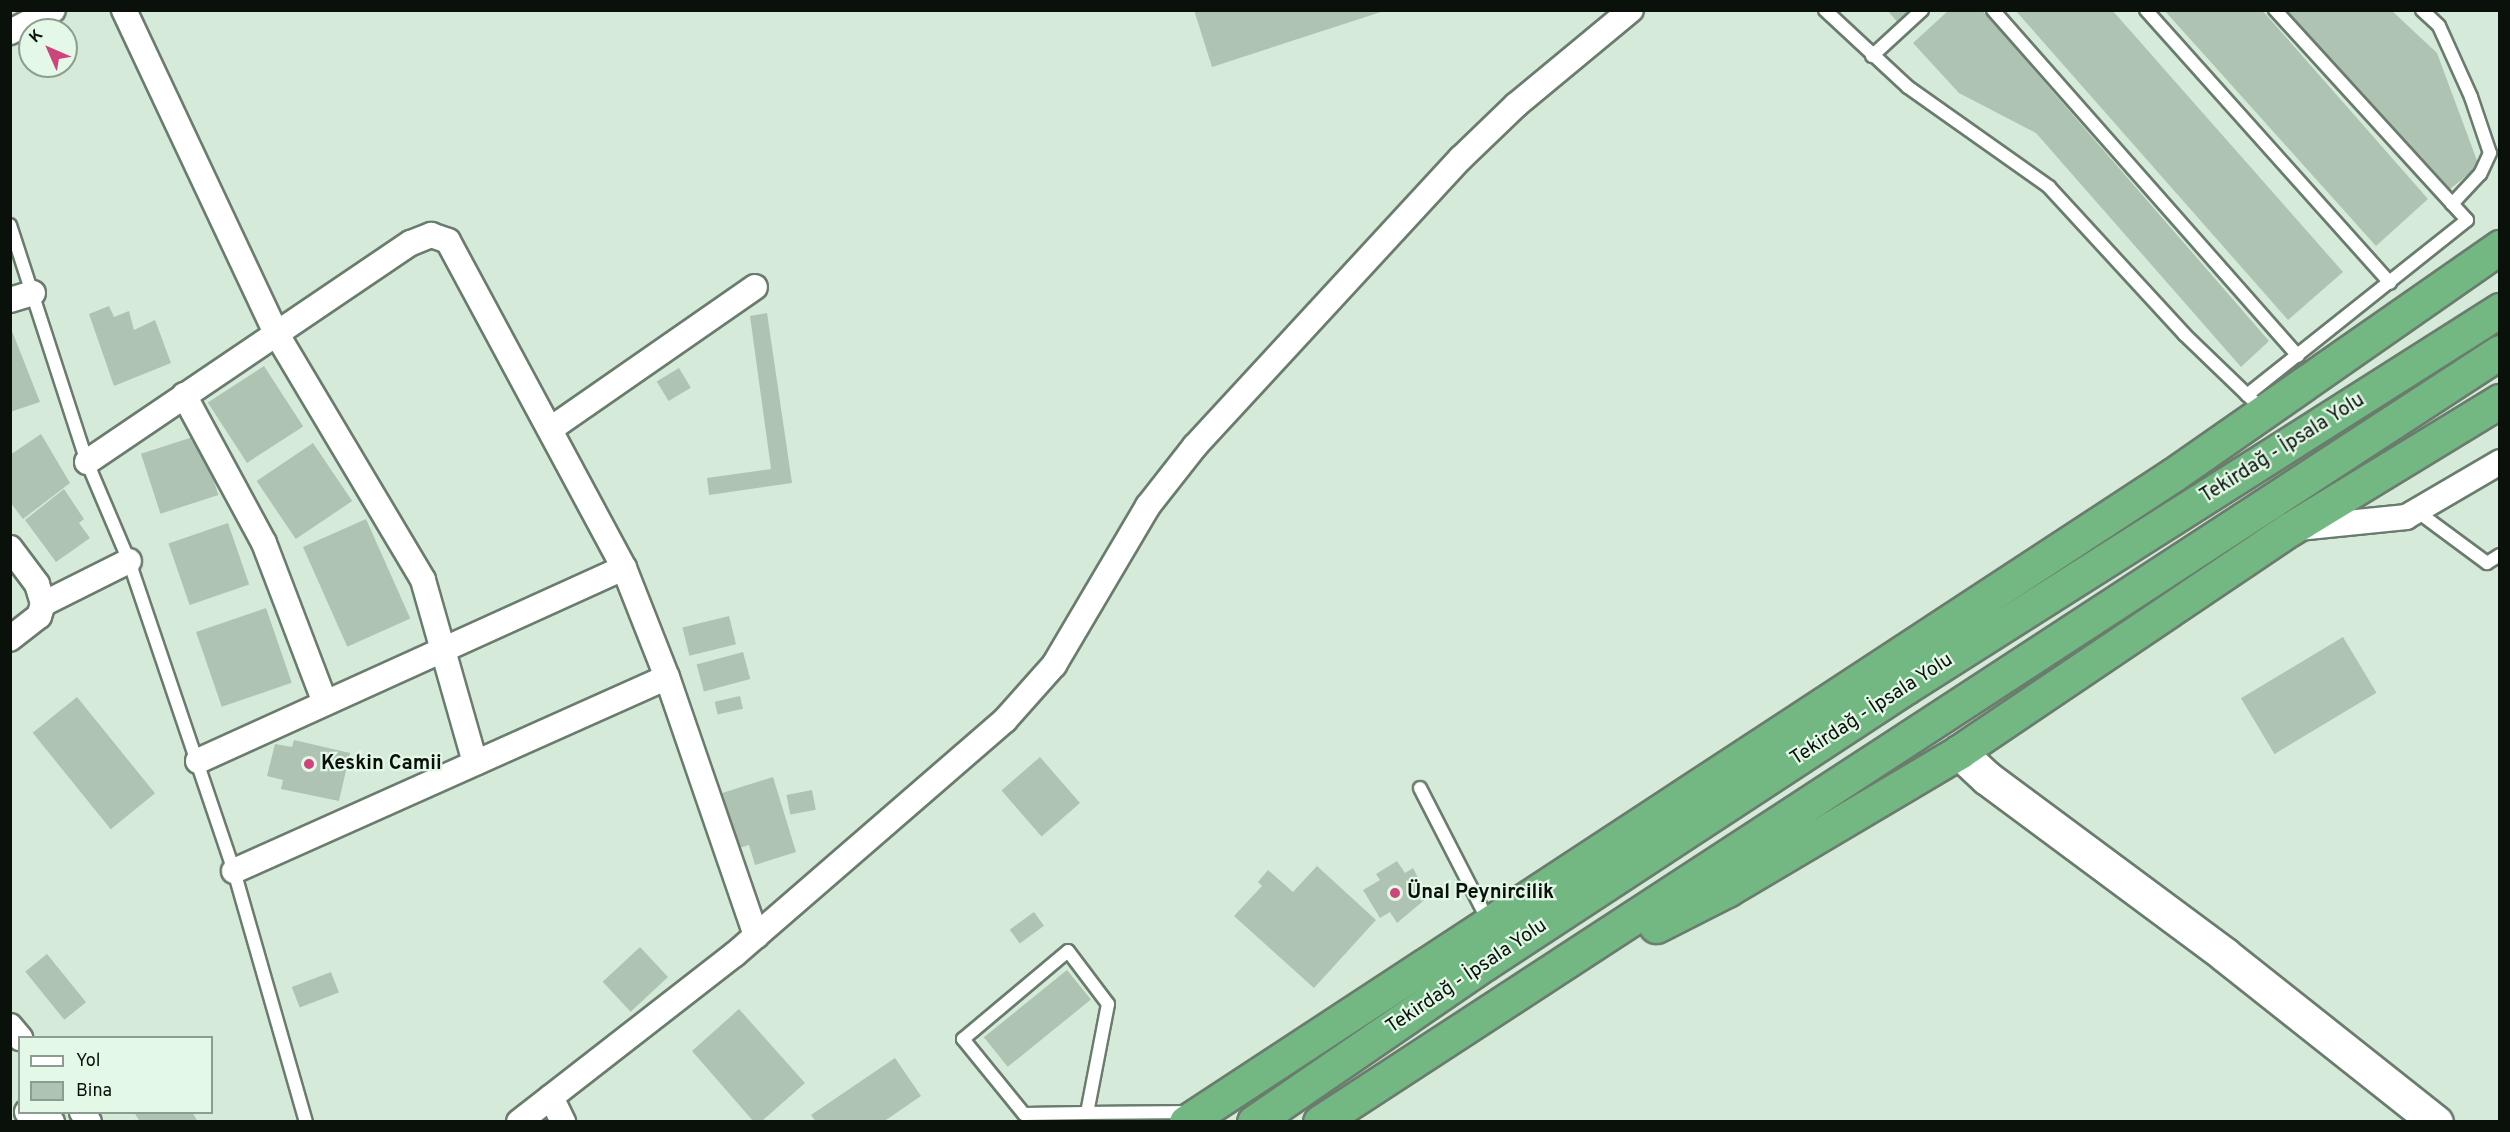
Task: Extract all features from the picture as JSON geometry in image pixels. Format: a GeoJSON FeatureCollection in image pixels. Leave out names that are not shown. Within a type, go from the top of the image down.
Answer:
{"type":"FeatureCollection","features":[{"type":"Feature","properties":{"kind":"highway"},"geometry":{"type":"LineString","coordinates":[[1202,1118],[1489,923],[1934,634],[2256,403],[2499,247]]}},
{"type":"Feature","properties":{"kind":"highway"},"geometry":{"type":"LineString","coordinates":[[2304,436],[2499,265]]}},
{"type":"Feature","properties":{"kind":"highway","name":"Tekirdağ - İpsala Yolu"},"geometry":{"type":"LineString","coordinates":[[1254,1122],[1484,964],[1906,687],[2499,310]]}},
{"type":"Feature","properties":{"kind":"highway","name":"Tekirdağ - İpsala Yolu"},"geometry":{"type":"LineString","coordinates":[[1320,1122],[1506,1004],[1578,954],[2499,352]]}},
{"type":"Feature","properties":{"kind":"highway"},"geometry":{"type":"LineString","coordinates":[[1578,954],[1664,922],[1726,890],[1959,752],[2290,529],[2499,401]]}},
{"type":"Feature","properties":{"kind":"highway"},"geometry":{"type":"LineString","coordinates":[[1202,1118],[1484,964]]}},
{"type":"Feature","properties":{"kind":"highway"},"geometry":{"type":"LineString","coordinates":[[1351,1122],[1506,1004]]}},
{"type":"Feature","properties":{"kind":"street"},"geometry":{"type":"LineString","coordinates":[[10,32],[53,10]]}},
{"type":"Feature","properties":{"kind":"street"},"geometry":{"type":"LineString","coordinates":[[124,10],[276,333],[423,580],[475,763]]}},
{"type":"Feature","properties":{"kind":"street"},"geometry":{"type":"LineString","coordinates":[[519,1122],[756,936],[1031,694],[1080,625],[1148,506],[1195,446],[1461,158],[1534,89],[1631,10]]}},
{"type":"Feature","properties":{"kind":"street"},"geometry":{"type":"LineString","coordinates":[[87,462],[411,243],[431,235],[448,241],[552,428],[624,568],[667,677],[756,936]]}},
{"type":"Feature","properties":{"kind":"street"},"geometry":{"type":"LineString","coordinates":[[552,428],[755,287]]}},
{"type":"Feature","properties":{"kind":"street"},"geometry":{"type":"LineString","coordinates":[[184,395],[264,543],[325,703]]}},
{"type":"Feature","properties":{"kind":"street"},"geometry":{"type":"LineString","coordinates":[[2290,529],[2418,512],[2499,462]]}},
{"type":"Feature","properties":{"kind":"street"},"geometry":{"type":"LineString","coordinates":[[10,548],[37,584],[43,604]]}},
{"type":"Feature","properties":{"kind":"street"},"geometry":{"type":"LineString","coordinates":[[10,639],[30,625],[43,604],[129,561]]}},
{"type":"Feature","properties":{"kind":"street"},"geometry":{"type":"LineString","coordinates":[[198,761],[624,568]]}},
{"type":"Feature","properties":{"kind":"street"},"geometry":{"type":"LineString","coordinates":[[234,871],[667,677]]}},
{"type":"Feature","properties":{"kind":"street"},"geometry":{"type":"LineString","coordinates":[[1959,752],[1987,778],[2225,955],[2436,1122]]}},
{"type":"Feature","properties":{"kind":"street"},"geometry":{"type":"LineString","coordinates":[[551,1097],[562,1122]]}},
{"type":"Feature","properties":{"kind":"street"},"geometry":{"type":"LineString","coordinates":[[30,1114],[52,1122]]}},
{"type":"Feature","properties":{"kind":"lane"},"geometry":{"type":"LineString","coordinates":[[1825,10],[1872,56],[1925,100],[2049,187],[2184,334],[2256,403],[2298,356],[2467,220],[2275,10]]}},
{"type":"Feature","properties":{"kind":"lane"},"geometry":{"type":"LineString","coordinates":[[1872,56],[1922,10]]}},
{"type":"Feature","properties":{"kind":"lane"},"geometry":{"type":"LineString","coordinates":[[1994,10],[2298,356]]}},
{"type":"Feature","properties":{"kind":"lane"},"geometry":{"type":"LineString","coordinates":[[2146,10],[2390,283]]}},
{"type":"Feature","properties":{"kind":"lane"},"geometry":{"type":"LineString","coordinates":[[2422,10],[2439,26],[2471,97],[2490,153],[2480,174],[2452,204]]}},
{"type":"Feature","properties":{"kind":"lane"},"geometry":{"type":"LineString","coordinates":[[10,225],[22,296],[87,462],[129,561],[198,761],[234,871],[306,1122]]}},
{"type":"Feature","properties":{"kind":"lane"},"geometry":{"type":"LineString","coordinates":[[2418,512],[2487,563],[2499,555]]}},
{"type":"Feature","properties":{"kind":"lane"},"geometry":{"type":"LineString","coordinates":[[1420,788],[1489,923]]}},
{"type":"Feature","properties":{"kind":"lane"},"geometry":{"type":"LineString","coordinates":[[1087,1113],[1108,1004],[1068,951],[963,1039],[1024,1114],[1087,1113],[1202,1118]]}},
{"type":"Feature","properties":{"kind":"building"},"geometry":{"type":"Polygon","coordinates":[[[1194,10],[1384,10],[1384,11],[1212,67],[1194,10]]]}},
{"type":"Feature","properties":{"kind":"building"},"geometry":{"type":"Polygon","coordinates":[[[1887,10],[1915,10],[1900,25],[1887,10]]]}},
{"type":"Feature","properties":{"kind":"building"},"geometry":{"type":"Polygon","coordinates":[[[1949,10],[1982,10],[2269,341],[2241,367],[2036,133],[1959,93],[1913,43],[1949,10]]]}},
{"type":"Feature","properties":{"kind":"building"},"geometry":{"type":"Polygon","coordinates":[[[2015,10],[2112,10],[2343,272],[2288,320],[2015,10]]]}},
{"type":"Feature","properties":{"kind":"building"},"geometry":{"type":"Polygon","coordinates":[[[2164,10],[2262,10],[2428,199],[2376,246],[2164,10]]]}},
{"type":"Feature","properties":{"kind":"building"},"geometry":{"type":"Polygon","coordinates":[[[2286,10],[2391,10],[2437,53],[2479,166],[2450,189],[2286,10]]]}},
{"type":"Feature","properties":{"kind":"building"},"geometry":{"type":"Polygon","coordinates":[[[109,306],[114,317],[129,311],[134,330],[155,320],[171,363],[114,386],[89,314],[109,306]]]}},
{"type":"Feature","properties":{"kind":"building"},"geometry":{"type":"Polygon","coordinates":[[[767,313],[792,483],[709,495],[707,478],[771,469],[750,316],[767,313]]]}},
{"type":"Feature","properties":{"kind":"building"},"geometry":{"type":"Polygon","coordinates":[[[10,326],[40,402],[10,412],[10,326]]]}},
{"type":"Feature","properties":{"kind":"building"},"geometry":{"type":"Polygon","coordinates":[[[264,366],[303,426],[247,463],[208,402],[264,366]]]}},
{"type":"Feature","properties":{"kind":"building"},"geometry":{"type":"Polygon","coordinates":[[[679,368],[691,388],[669,401],[657,381],[679,368]]]}},
{"type":"Feature","properties":{"kind":"building"},"geometry":{"type":"Polygon","coordinates":[[[41,434],[70,483],[23,519],[10,502],[10,455],[41,434]]]}},
{"type":"Feature","properties":{"kind":"building"},"geometry":{"type":"Polygon","coordinates":[[[199,435],[218,495],[160,514],[141,454],[199,435]]]}},
{"type":"Feature","properties":{"kind":"building"},"geometry":{"type":"Polygon","coordinates":[[[313,443],[352,501],[296,539],[257,481],[313,443]]]}},
{"type":"Feature","properties":{"kind":"building"},"geometry":{"type":"Polygon","coordinates":[[[64,489],[84,519],[79,523],[90,538],[56,562],[25,520],[64,489]]]}},
{"type":"Feature","properties":{"kind":"building"},"geometry":{"type":"Polygon","coordinates":[[[366,519],[410,619],[347,647],[303,547],[366,519]]]}},
{"type":"Feature","properties":{"kind":"building"},"geometry":{"type":"Polygon","coordinates":[[[228,523],[249,584],[190,605],[168,544],[228,523]]]}},
{"type":"Feature","properties":{"kind":"building"},"geometry":{"type":"Polygon","coordinates":[[[266,608],[292,683],[222,707],[196,632],[266,608]]]}},
{"type":"Feature","properties":{"kind":"building"},"geometry":{"type":"Polygon","coordinates":[[[729,616],[736,644],[689,656],[682,628],[729,616]]]}},
{"type":"Feature","properties":{"kind":"building"},"geometry":{"type":"Polygon","coordinates":[[[2343,637],[2376,693],[2274,754],[2241,698],[2343,637]]]}},
{"type":"Feature","properties":{"kind":"building"},"geometry":{"type":"Polygon","coordinates":[[[743,652],[750,679],[704,691],[697,664],[743,652]]]}},
{"type":"Feature","properties":{"kind":"building"},"geometry":{"type":"Polygon","coordinates":[[[740,696],[743,709],[718,715],[715,702],[740,696]]]}},
{"type":"Feature","properties":{"kind":"building"},"geometry":{"type":"Polygon","coordinates":[[[77,697],[155,793],[111,829],[33,733],[77,697]]]}},
{"type":"Feature","properties":{"kind":"building","name":"Keskin Camii"},"geometry":{"type":"Polygon","coordinates":[[[294,740],[350,753],[339,801],[281,789],[283,780],[267,776],[275,744],[292,747],[294,740]]]}},
{"type":"Feature","properties":{"kind":"building"},"geometry":{"type":"Polygon","coordinates":[[[1040,757],[1080,803],[1042,836],[1002,790],[1040,757]]]}},
{"type":"Feature","properties":{"kind":"building"},"geometry":{"type":"Polygon","coordinates":[[[773,777],[796,852],[755,865],[749,845],[736,849],[719,794],[773,777]]]}},
{"type":"Feature","properties":{"kind":"building"},"geometry":{"type":"Polygon","coordinates":[[[812,790],[816,810],[790,815],[786,795],[812,790]]]}},
{"type":"Feature","properties":{"kind":"building","name":"Ünal Peynircilik"},"geometry":{"type":"Polygon","coordinates":[[[1397,861],[1405,873],[1413,868],[1428,897],[1397,923],[1390,912],[1380,918],[1363,890],[1380,880],[1376,874],[1397,861]]]}},
{"type":"Feature","properties":{"kind":"building"},"geometry":{"type":"Polygon","coordinates":[[[1317,866],[1376,920],[1314,988],[1234,916],[1262,886],[1258,882],[1268,870],[1293,892],[1317,866]]]}},
{"type":"Feature","properties":{"kind":"building"},"geometry":{"type":"Polygon","coordinates":[[[1034,912],[1044,926],[1020,943],[1010,930],[1034,912]]]}},
{"type":"Feature","properties":{"kind":"building"},"geometry":{"type":"Polygon","coordinates":[[[640,947],[668,977],[631,1012],[603,982],[640,947]]]}},
{"type":"Feature","properties":{"kind":"building"},"geometry":{"type":"Polygon","coordinates":[[[47,954],[86,1002],[64,1020],[25,972],[47,954]]]}},
{"type":"Feature","properties":{"kind":"building"},"geometry":{"type":"Polygon","coordinates":[[[1067,970],[1091,1000],[1008,1067],[984,1037],[1067,970]]]}},
{"type":"Feature","properties":{"kind":"building"},"geometry":{"type":"Polygon","coordinates":[[[331,972],[339,993],[300,1008],[292,987],[331,972]]]}},
{"type":"Feature","properties":{"kind":"building"},"geometry":{"type":"Polygon","coordinates":[[[739,1009],[805,1083],[761,1122],[754,1122],[692,1051],[739,1009]]]}},
{"type":"Feature","properties":{"kind":"building"},"geometry":{"type":"Polygon","coordinates":[[[895,1058],[921,1096],[883,1122],[816,1122],[811,1115],[895,1058]]]}},
{"type":"Feature","properties":{"kind":"building"},"geometry":{"type":"Polygon","coordinates":[[[135,1114],[193,1114],[198,1122],[140,1122],[135,1114]]]}},
{"type":"Feature","properties":{"kind":"place","name":"Keskin Camii"},"geometry":{"type":"Point","coordinates":[309,764]}},
{"type":"Feature","properties":{"kind":"place","name":"Ünal Peynircilik"},"geometry":{"type":"Point","coordinates":[1395,893]}}]}
